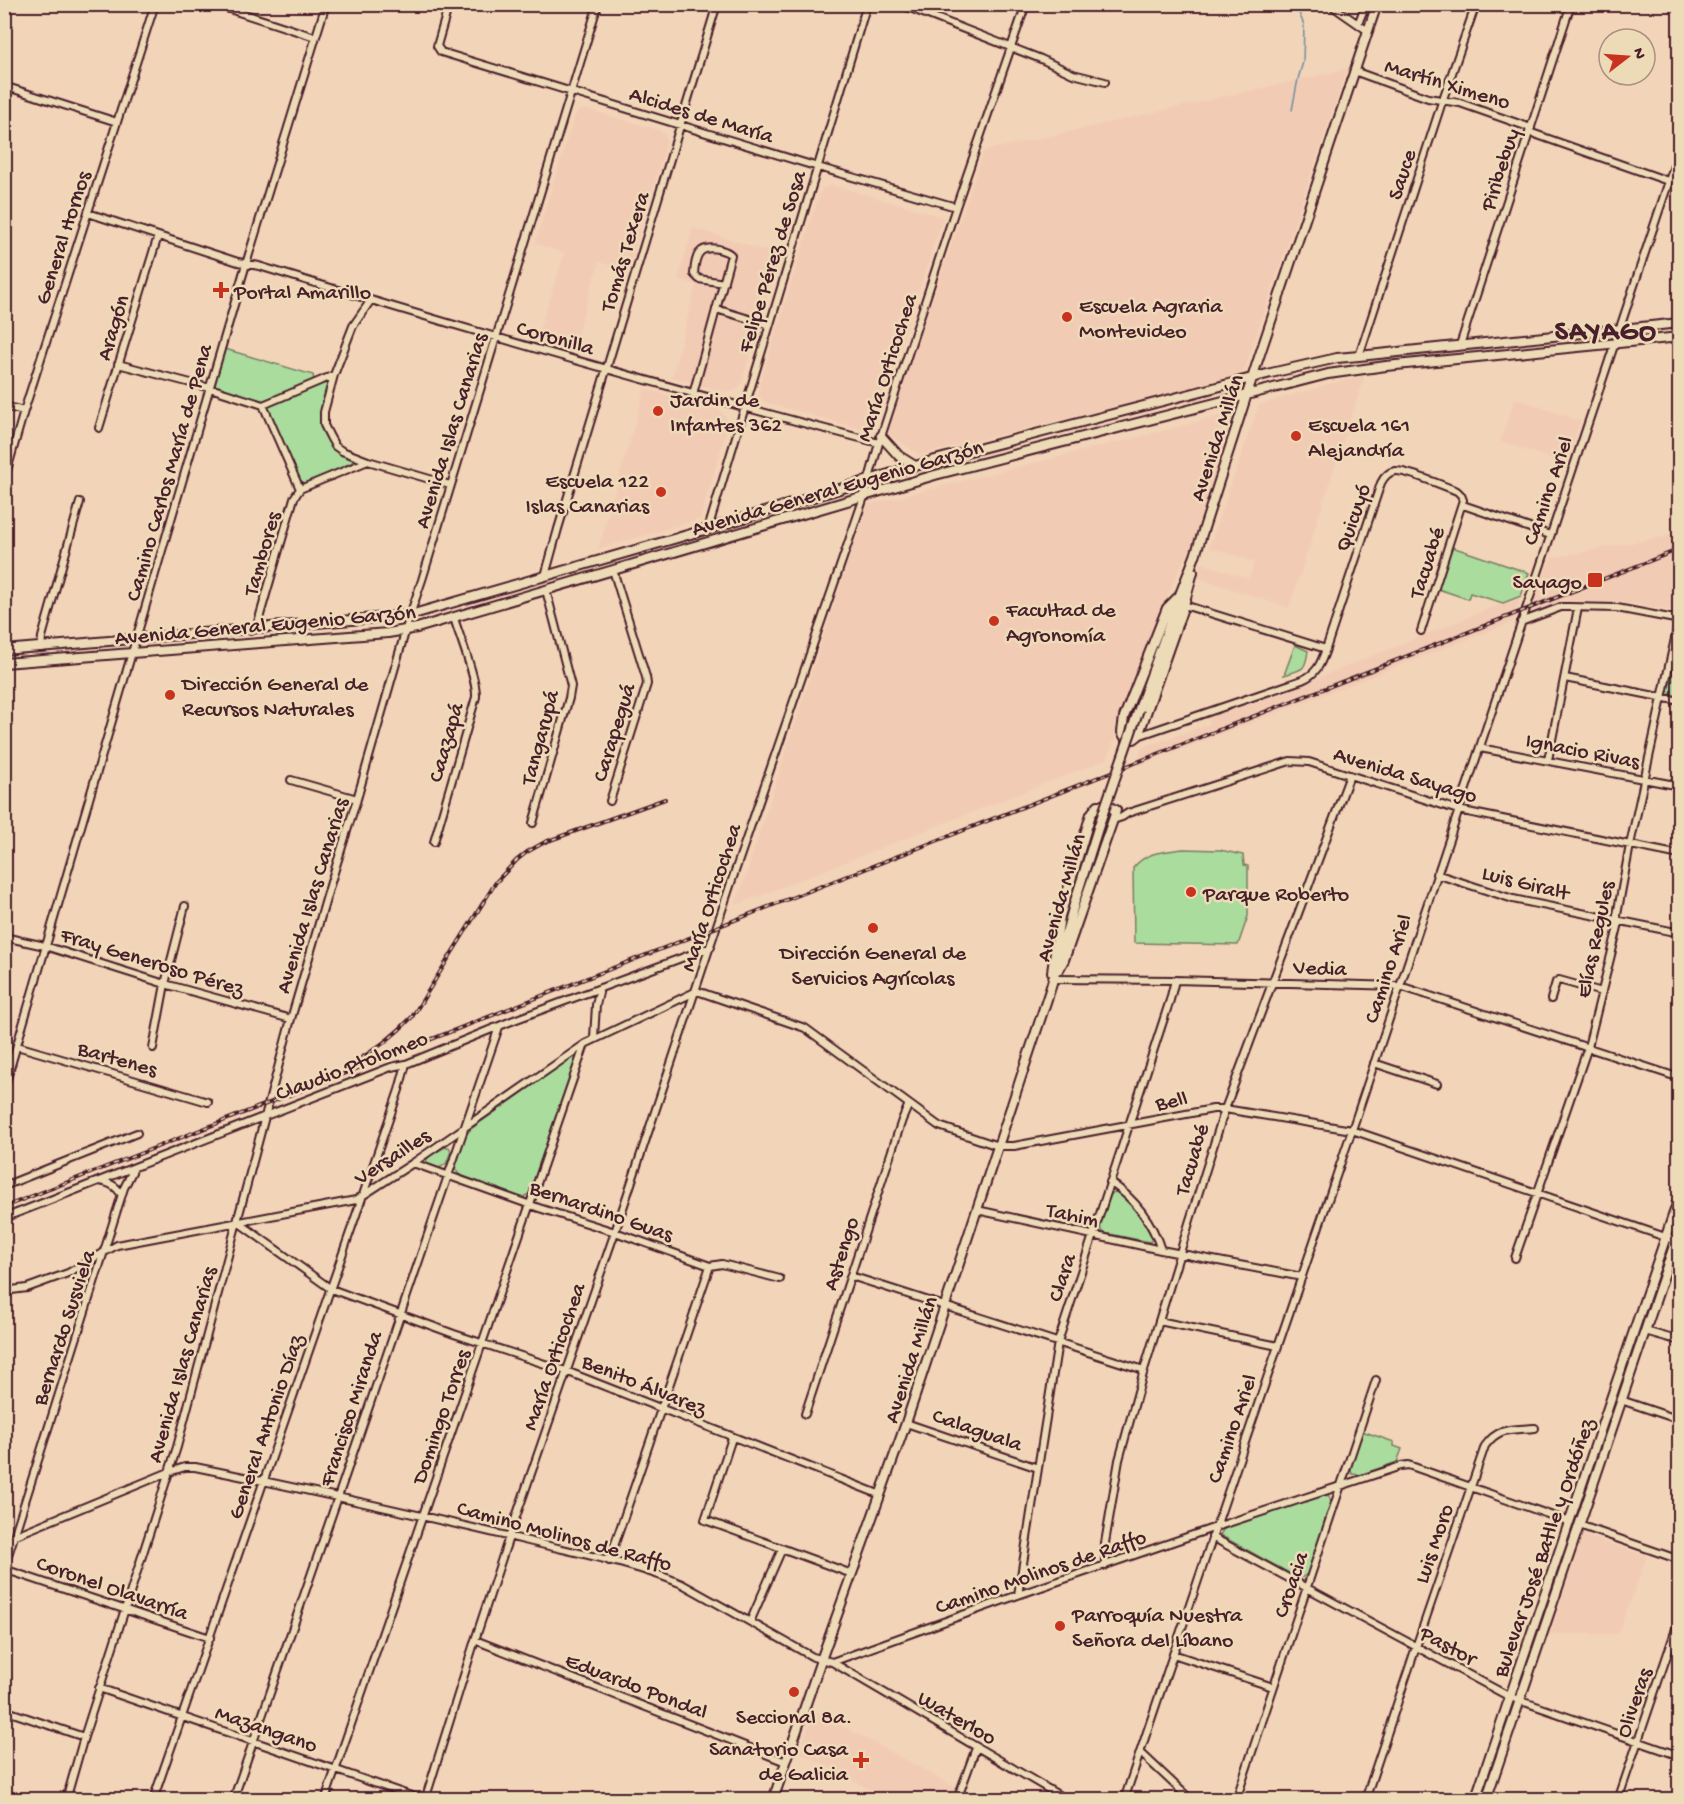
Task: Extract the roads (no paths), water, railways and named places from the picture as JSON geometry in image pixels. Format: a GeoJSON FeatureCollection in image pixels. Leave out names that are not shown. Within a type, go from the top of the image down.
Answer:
{"type":"FeatureCollection","features":[{"type":"Feature","properties":{"kind":"main road","name":"Avenida Millán"},"geometry":{"type":"LineString","coordinates":[[773,1800],[906,1423],[1050,990],[1074,901],[1099,825],[1179,597],[1196,556],[1252,378],[1377,4]]}},
{"type":"Feature","properties":{"kind":"main road","name":"Avenida General Eugenio Garzón"},"geometry":{"type":"LineString","coordinates":[[4,650],[410,615],[708,529],[915,466],[1314,363],[1359,356],[1680,323]]}},
{"type":"Feature","properties":{"kind":"main road","name":"Avenida General Eugenio Garzón"},"geometry":{"type":"LineString","coordinates":[[4,663],[406,630],[454,618],[935,474],[1328,374],[1680,337]]}},
{"type":"Feature","properties":{"kind":"main road"},"geometry":{"type":"LineString","coordinates":[[880,439],[899,456],[915,466]]}},
{"type":"Feature","properties":{"kind":"main road"},"geometry":{"type":"LineString","coordinates":[[1179,597],[1167,608],[1125,717],[1122,732],[1126,739],[1130,740],[1138,736],[1184,605],[1196,556]]}},
{"type":"Feature","properties":{"kind":"main road"},"geometry":{"type":"LineString","coordinates":[[1050,990],[1060,916],[1091,814],[1098,805],[1101,805],[1116,810],[1064,960],[1054,977]]}},
{"type":"Feature","properties":{"kind":"main road","name":"Bulevar José Batlle y Ordóñez"},"geometry":{"type":"LineString","coordinates":[[1475,1800],[1680,1195]]}},
{"type":"Feature","properties":{"kind":"main road","name":"Bulevar José Batlle y Ordóñez"},"geometry":{"type":"LineString","coordinates":[[1486,1800],[1680,1228]]}},
{"type":"Feature","properties":{"kind":"street","name":"General Hornos"},"geometry":{"type":"LineString","coordinates":[[4,481],[24,411],[154,4]]}},
{"type":"Feature","properties":{"kind":"street"},"geometry":{"type":"LineString","coordinates":[[214,4],[315,37]]}},
{"type":"Feature","properties":{"kind":"street","name":"Camino Carlos María de Pena"},"geometry":{"type":"LineString","coordinates":[[4,1089],[246,264],[326,4]]}},
{"type":"Feature","properties":{"kind":"street","name":"Alcides de María"},"geometry":{"type":"LineString","coordinates":[[449,4],[437,46],[439,50],[571,92],[956,207]]}},
{"type":"Feature","properties":{"kind":"street","name":"Avenida Islas Canarias"},"geometry":{"type":"LineString","coordinates":[[66,1800],[99,1688],[169,1472],[291,1019],[331,882],[410,615],[597,4]]}},
{"type":"Feature","properties":{"kind":"street","name":"Tomás Texera"},"geometry":{"type":"LineString","coordinates":[[545,576],[717,4]]}},
{"type":"Feature","properties":{"kind":"street","name":"Felipe Pérez de Sosa"},"geometry":{"type":"LineString","coordinates":[[708,529],[867,4]]}},
{"type":"Feature","properties":{"kind":"street"},"geometry":{"type":"LineString","coordinates":[[900,4],[1073,74],[1105,82]]}},
{"type":"Feature","properties":{"kind":"street","name":"María Orticochea"},"geometry":{"type":"LineString","coordinates":[[424,1800],[509,1537],[864,497],[880,439],[956,207],[1026,4]]}},
{"type":"Feature","properties":{"kind":"street"},"geometry":{"type":"LineString","coordinates":[[1334,4],[1335,8],[1368,31]]}},
{"type":"Feature","properties":{"kind":"street"},"geometry":{"type":"LineString","coordinates":[[1358,24],[1366,4]]}},
{"type":"Feature","properties":{"kind":"street","name":"Sauce"},"geometry":{"type":"LineString","coordinates":[[1359,356],[1476,4]]}},
{"type":"Feature","properties":{"kind":"street","name":"Piribebuy"},"geometry":{"type":"LineString","coordinates":[[1460,345],[1571,4]]}},
{"type":"Feature","properties":{"kind":"street","name":"Martín Ximeno"},"geometry":{"type":"LineString","coordinates":[[1354,71],[1428,98],[1460,103],[1668,181]]}},
{"type":"Feature","properties":{"kind":"street"},"geometry":{"type":"LineString","coordinates":[[4,86],[117,123]]}},
{"type":"Feature","properties":{"kind":"street","name":"Camino Ariel"},"geometry":{"type":"LineString","coordinates":[[1124,1800],[1352,1130],[1680,147]]}},
{"type":"Feature","properties":{"kind":"street","name":"Coronilla"},"geometry":{"type":"LineString","coordinates":[[88,213],[246,264],[495,338],[744,408],[880,439]]}},
{"type":"Feature","properties":{"kind":"street","name":"Aragón"},"geometry":{"type":"LineString","coordinates":[[99,428],[158,236]]}},
{"type":"Feature","properties":{"kind":"street"},"geometry":{"type":"LineString","coordinates":[[693,393],[732,255],[719,249],[703,249],[697,255],[694,263],[694,274],[699,279],[724,283]]}},
{"type":"Feature","properties":{"kind":"street"},"geometry":{"type":"LineString","coordinates":[[371,300],[353,326],[333,375],[324,412],[326,429],[335,446],[342,451],[450,485]]}},
{"type":"Feature","properties":{"kind":"street"},"geometry":{"type":"LineString","coordinates":[[716,309],[769,325]]}},
{"type":"Feature","properties":{"kind":"street"},"geometry":{"type":"LineString","coordinates":[[118,364],[210,388],[263,405],[333,375]]}},
{"type":"Feature","properties":{"kind":"street"},"geometry":{"type":"LineString","coordinates":[[263,405],[300,489],[368,460]]}},
{"type":"Feature","properties":{"kind":"street"},"geometry":{"type":"LineString","coordinates":[[4,406],[24,411]]}},
{"type":"Feature","properties":{"kind":"street","name":"Quicuyó"},"geometry":{"type":"LineString","coordinates":[[1138,736],[1292,684],[1311,675],[1321,663],[1381,483],[1384,477],[1391,472],[1400,471],[1459,492],[1463,505],[1550,535]]}},
{"type":"Feature","properties":{"kind":"street","name":"Tambores"},"geometry":{"type":"LineString","coordinates":[[256,629],[294,498],[300,489]]}},
{"type":"Feature","properties":{"kind":"street"},"geometry":{"type":"LineString","coordinates":[[41,648],[80,502]]}},
{"type":"Feature","properties":{"kind":"street","name":"Tacuabé"},"geometry":{"type":"LineString","coordinates":[[1421,631],[1463,505]]}},
{"type":"Feature","properties":{"kind":"street","name":"Carapeguá"},"geometry":{"type":"LineString","coordinates":[[610,801],[647,684],[613,570]]}},
{"type":"Feature","properties":{"kind":"street","name":"Tangarupá"},"geometry":{"type":"LineString","coordinates":[[533,823],[571,686],[546,590]]}},
{"type":"Feature","properties":{"kind":"street"},"geometry":{"type":"LineString","coordinates":[[1184,605],[1326,649]]}},
{"type":"Feature","properties":{"kind":"street"},"geometry":{"type":"LineString","coordinates":[[1521,622],[1561,607],[1617,608],[1679,620]]}},
{"type":"Feature","properties":{"kind":"street"},"geometry":{"type":"LineString","coordinates":[[1548,760],[1578,608]]}},
{"type":"Feature","properties":{"kind":"street","name":"Caazapá"},"geometry":{"type":"LineString","coordinates":[[434,842],[476,697],[473,679],[454,618]]}},
{"type":"Feature","properties":{"kind":"street","name":"Elías Regules"},"geometry":{"type":"LineString","coordinates":[[1515,1258],[1588,1047],[1618,927],[1617,915],[1630,846],[1679,620]]}},
{"type":"Feature","properties":{"kind":"street"},"geometry":{"type":"LineString","coordinates":[[1564,678],[1680,701]]}},
{"type":"Feature","properties":{"kind":"street","name":"Ignacio Rivas"},"geometry":{"type":"LineString","coordinates":[[1480,748],[1680,786]]}},
{"type":"Feature","properties":{"kind":"street","name":"Avenida Sayago"},"geometry":{"type":"LineString","coordinates":[[1113,820],[1128,813],[1290,761],[1309,762],[1458,810],[1680,855]]}},
{"type":"Feature","properties":{"kind":"street","name":"Tacuabé"},"geometry":{"type":"LineString","coordinates":[[1105,1566],[1107,1524],[1119,1460],[1180,1253],[1225,1109],[1350,775]]}},
{"type":"Feature","properties":{"kind":"street"},"geometry":{"type":"LineString","coordinates":[[291,780],[357,799]]}},
{"type":"Feature","properties":{"kind":"street"},"geometry":{"type":"LineString","coordinates":[[1116,810],[1128,813]]}},
{"type":"Feature","properties":{"kind":"street","name":"Luis Giralt"},"geometry":{"type":"LineString","coordinates":[[1436,874],[1513,899],[1680,933]]}},
{"type":"Feature","properties":{"kind":"street"},"geometry":{"type":"LineString","coordinates":[[153,1048],[165,984],[186,906]]}},
{"type":"Feature","properties":{"kind":"street","name":"Fray Generoso Pérez"},"geometry":{"type":"LineString","coordinates":[[4,937],[45,946],[165,984],[291,1019]]}},
{"type":"Feature","properties":{"kind":"street","name":"Claudio Ptolomeo"},"geometry":{"type":"LineString","coordinates":[[4,1218],[391,1067],[406,1064],[583,994],[711,947]]}},
{"type":"Feature","properties":{"kind":"street","name":"Vedia"},"geometry":{"type":"LineString","coordinates":[[1054,977],[1400,986],[1680,1078]]}},
{"type":"Feature","properties":{"kind":"street","name":"Clara"},"geometry":{"type":"LineString","coordinates":[[1018,1595],[1058,1342],[1175,980]]}},
{"type":"Feature","properties":{"kind":"street"},"geometry":{"type":"LineString","coordinates":[[1551,999],[1558,980],[1602,992]]}},
{"type":"Feature","properties":{"kind":"street"},"geometry":{"type":"LineString","coordinates":[[594,1038],[596,1005],[600,988]]}},
{"type":"Feature","properties":{"kind":"street","name":"Versailles"},"geometry":{"type":"LineString","coordinates":[[4,1291],[27,1288],[68,1273],[117,1245],[356,1200],[594,1038],[697,991]]}},
{"type":"Feature","properties":{"kind":"street","name":"Bell"},"geometry":{"type":"LineString","coordinates":[[697,991],[805,1028],[945,1128],[998,1146],[1014,1146],[1214,1109],[1225,1109],[1352,1130],[1677,1241]]}},
{"type":"Feature","properties":{"kind":"street"},"geometry":{"type":"LineString","coordinates":[[583,994],[596,1005]]}},
{"type":"Feature","properties":{"kind":"street","name":"Francisco Miranda"},"geometry":{"type":"LineString","coordinates":[[233,1800],[499,1027]]}},
{"type":"Feature","properties":{"kind":"street","name":"Domingo Torres"},"geometry":{"type":"LineString","coordinates":[[325,1800],[585,1044]]}},
{"type":"Feature","properties":{"kind":"street","name":"Bartenes"},"geometry":{"type":"LineString","coordinates":[[17,1046],[208,1102]]}},
{"type":"Feature","properties":{"kind":"street"},"geometry":{"type":"LineString","coordinates":[[1374,1063],[1437,1084]]}},
{"type":"Feature","properties":{"kind":"street","name":"General Antonio Díaz"},"geometry":{"type":"LineString","coordinates":[[153,1800],[331,1289],[406,1064]]}},
{"type":"Feature","properties":{"kind":"street","name":"Astengo"},"geometry":{"type":"LineString","coordinates":[[805,1414],[909,1104]]}},
{"type":"Feature","properties":{"kind":"street"},"geometry":{"type":"LineString","coordinates":[[4,1186],[137,1133]]}},
{"type":"Feature","properties":{"kind":"street","name":"Bernardino Guas"},"geometry":{"type":"LineString","coordinates":[[413,1163],[710,1266],[722,1264],[780,1279]]}},
{"type":"Feature","properties":{"kind":"street","name":"Bernardo Susviela"},"geometry":{"type":"LineString","coordinates":[[4,1568],[122,1195],[134,1167]]}},
{"type":"Feature","properties":{"kind":"street"},"geometry":{"type":"LineString","coordinates":[[99,1181],[117,1187],[122,1195]]}},
{"type":"Feature","properties":{"kind":"street","name":"Tahim"},"geometry":{"type":"LineString","coordinates":[[1110,1182],[1132,1198],[1144,1214],[1161,1250]]}},
{"type":"Feature","properties":{"kind":"street","name":"Tahim"},"geometry":{"type":"LineString","coordinates":[[977,1210],[1093,1236],[1302,1277]]}},
{"type":"Feature","properties":{"kind":"street","name":"Benito Álvarez"},"geometry":{"type":"LineString","coordinates":[[238,1222],[331,1289],[483,1344],[566,1371],[881,1495]]}},
{"type":"Feature","properties":{"kind":"street"},"geometry":{"type":"LineString","coordinates":[[609,1561],[710,1266]]}},
{"type":"Feature","properties":{"kind":"street"},"geometry":{"type":"LineString","coordinates":[[851,1276],[1144,1370]]}},
{"type":"Feature","properties":{"kind":"street"},"geometry":{"type":"LineString","coordinates":[[1642,1306],[1652,1310]]}},
{"type":"Feature","properties":{"kind":"street"},"geometry":{"type":"LineString","coordinates":[[1159,1321],[1278,1346]]}},
{"type":"Feature","properties":{"kind":"street"},"geometry":{"type":"LineString","coordinates":[[1645,1331],[1680,1341]]}},
{"type":"Feature","properties":{"kind":"street","name":"Croacia"},"geometry":{"type":"LineString","coordinates":[[1236,1800],[1376,1380]]}},
{"type":"Feature","properties":{"kind":"street"},"geometry":{"type":"LineString","coordinates":[[1621,1400],[1680,1420]]}},
{"type":"Feature","properties":{"kind":"street","name":"Calaguala"},"geometry":{"type":"LineString","coordinates":[[906,1423],[1038,1468]]}},
{"type":"Feature","properties":{"kind":"street","name":"Luis Moro"},"geometry":{"type":"LineString","coordinates":[[1365,1800],[1485,1446],[1491,1437],[1499,1433],[1516,1428],[1535,1428]]}},
{"type":"Feature","properties":{"kind":"street"},"geometry":{"type":"LineString","coordinates":[[732,1438],[705,1520],[852,1574]]}},
{"type":"Feature","properties":{"kind":"street","name":"Camino Molinos de Raffo"},"geometry":{"type":"LineString","coordinates":[[4,1540],[169,1472],[185,1467],[195,1467],[423,1516],[609,1561],[665,1577],[682,1584],[793,1646],[821,1660],[832,1662],[1216,1527],[1408,1465],[1470,1486]]}},
{"type":"Feature","properties":{"kind":"street"},"geometry":{"type":"LineString","coordinates":[[1470,1486],[1570,1522]]}},
{"type":"Feature","properties":{"kind":"street"},"geometry":{"type":"LineString","coordinates":[[1579,1525],[1680,1560]]}},
{"type":"Feature","properties":{"kind":"street","name":"Pastor"},"geometry":{"type":"LineString","coordinates":[[1212,1537],[1510,1697],[1680,1756]]}},
{"type":"Feature","properties":{"kind":"street"},"geometry":{"type":"LineString","coordinates":[[750,1622],[782,1549]]}},
{"type":"Feature","properties":{"kind":"street","name":"Coronel Olavarría"},"geometry":{"type":"LineString","coordinates":[[4,1568],[210,1638]]}},
{"type":"Feature","properties":{"kind":"street","name":"Oliveras"},"geometry":{"type":"LineString","coordinates":[[1618,1800],[1680,1617]]}},
{"type":"Feature","properties":{"kind":"street","name":"Eduardo Pondal"},"geometry":{"type":"LineString","coordinates":[[475,1640],[786,1762]]}},
{"type":"Feature","properties":{"kind":"street"},"geometry":{"type":"LineString","coordinates":[[1173,1654],[1273,1687]]}},
{"type":"Feature","properties":{"kind":"street","name":"Waterloo"},"geometry":{"type":"LineString","coordinates":[[832,1662],[1067,1800]]}},
{"type":"Feature","properties":{"kind":"street","name":"Mazangano"},"geometry":{"type":"LineString","coordinates":[[99,1688],[424,1800]]}},
{"type":"Feature","properties":{"kind":"street"},"geometry":{"type":"LineString","coordinates":[[4,1710],[84,1737]]}},
{"type":"Feature","properties":{"kind":"street"},"geometry":{"type":"LineString","coordinates":[[957,1800],[976,1748]]}},
{"type":"Feature","properties":{"kind":"street"},"geometry":{"type":"LineString","coordinates":[[1141,1753],[1191,1800]]}},
{"type":"Feature","properties":{"kind":"waterway"},"geometry":{"type":"LineString","coordinates":[[1291,4],[1299,13],[1304,25],[1303,62],[1292,110]]}},
{"type":"Feature","properties":{"kind":"railway"},"geometry":{"type":"LineString","coordinates":[[4,1207],[1680,549]]}},
{"type":"Feature","properties":{"kind":"railway"},"geometry":{"type":"LineString","coordinates":[[353,1063],[384,1042],[412,1017],[496,882],[517,860],[545,842],[665,799]]}},
{"type":"Feature","properties":{"kind":"place","name":"Portal Amarillo"},"geometry":{"type":"Point","coordinates":[221,290]}},
{"type":"Feature","properties":{"kind":"place","name":"Escuela Agraria Montevideo"},"geometry":{"type":"Point","coordinates":[1067,317]}},
{"type":"Feature","properties":{"kind":"place","name":"Jardin de Infantes 362"},"geometry":{"type":"Point","coordinates":[658,411]}},
{"type":"Feature","properties":{"kind":"place","name":"Escuela 161 Alejandría"},"geometry":{"type":"Point","coordinates":[1296,436]}},
{"type":"Feature","properties":{"kind":"place","name":"Escuela 122 Islas Canarias"},"geometry":{"type":"Point","coordinates":[661,492]}},
{"type":"Feature","properties":{"kind":"place","name":"Sayago"},"geometry":{"type":"Point","coordinates":[1595,580]}},
{"type":"Feature","properties":{"kind":"place","name":"Facultad de Agronomía"},"geometry":{"type":"Point","coordinates":[994,621]}},
{"type":"Feature","properties":{"kind":"place","name":"Dirección General de Recursos Naturales"},"geometry":{"type":"Point","coordinates":[170,695]}},
{"type":"Feature","properties":{"kind":"place","name":"Parque Roberto"},"geometry":{"type":"Point","coordinates":[1191,892]}},
{"type":"Feature","properties":{"kind":"place","name":"Dirección General de Servicios Agrícolas"},"geometry":{"type":"Point","coordinates":[873,928]}},
{"type":"Feature","properties":{"kind":"place","name":"Parroquía Nuestra Señora del Líbano"},"geometry":{"type":"Point","coordinates":[1060,1626]}},
{"type":"Feature","properties":{"kind":"place","name":"Seccional 8a."},"geometry":{"type":"Point","coordinates":[794,1692]}},
{"type":"Feature","properties":{"kind":"place","name":"Sanatorio Casa de Galicia"},"geometry":{"type":"Point","coordinates":[861,1760]}},
{"type":"Feature","properties":{"kind":"district","name":"SAYAGO"},"geometry":{"type":"Point","coordinates":[1606,329]}}]}
